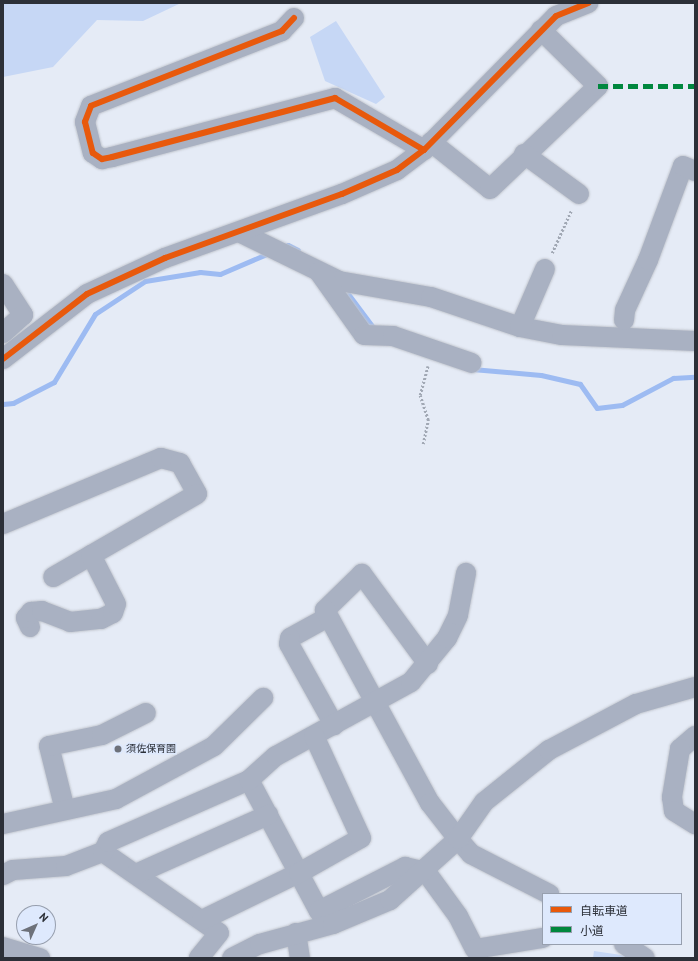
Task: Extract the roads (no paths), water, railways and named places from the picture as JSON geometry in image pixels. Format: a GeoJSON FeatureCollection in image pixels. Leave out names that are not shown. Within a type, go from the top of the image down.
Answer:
{"type":"FeatureCollection","features":[{"type":"Feature","properties":{"kind":"street"},"geometry":{"type":"LineString","coordinates":[[3,359],[87,294],[165,258],[239,232],[397,170],[427,146],[556,16],[588,3]]}},
{"type":"Feature","properties":{"kind":"street"},"geometry":{"type":"LineString","coordinates":[[294,18],[282,31],[91,106],[85,122],[93,153],[102,159],[112,157],[335,98],[427,146],[490,188],[524,154],[598,86],[541,30]]}},
{"type":"Feature","properties":{"kind":"street"},"geometry":{"type":"LineString","coordinates":[[524,154],[579,194]]}},
{"type":"Feature","properties":{"kind":"street"},"geometry":{"type":"LineString","coordinates":[[622,325],[683,166],[695,171]]}},
{"type":"Feature","properties":{"kind":"street"},"geometry":{"type":"LineString","coordinates":[[239,232],[339,281],[431,297],[520,327],[562,336],[622,325],[695,341]]}},
{"type":"Feature","properties":{"kind":"street"},"geometry":{"type":"LineString","coordinates":[[318,271],[364,335],[393,336],[472,362]]}},
{"type":"Feature","properties":{"kind":"street"},"geometry":{"type":"LineString","coordinates":[[520,327],[543,274]]}},
{"type":"Feature","properties":{"kind":"street"},"geometry":{"type":"LineString","coordinates":[[3,284],[23,316],[3,333]]}},
{"type":"Feature","properties":{"kind":"street"},"geometry":{"type":"LineString","coordinates":[[3,524],[161,458],[180,463],[197,494],[53,576]]}},
{"type":"Feature","properties":{"kind":"street"},"geometry":{"type":"LineString","coordinates":[[30,628],[26,618],[31,612],[42,611],[70,622],[101,619],[113,613],[116,604],[90,555]]}},
{"type":"Feature","properties":{"kind":"street"},"geometry":{"type":"LineString","coordinates":[[3,875],[12,870],[66,866],[103,852],[108,842],[249,780],[276,756],[411,682],[428,664],[447,638],[458,615],[466,573]]}},
{"type":"Feature","properties":{"kind":"street"},"geometry":{"type":"LineString","coordinates":[[428,664],[362,574],[325,610],[374,703],[430,803],[458,839],[471,854],[547,893]]}},
{"type":"Feature","properties":{"kind":"street"},"geometry":{"type":"LineString","coordinates":[[328,617],[290,638],[289,644],[334,725]]}},
{"type":"Feature","properties":{"kind":"street"},"geometry":{"type":"LineString","coordinates":[[232,958],[260,944],[333,924],[390,900],[426,872],[458,839],[484,802],[549,750],[636,704],[695,686]]}},
{"type":"Feature","properties":{"kind":"street"},"geometry":{"type":"LineString","coordinates":[[3,824],[116,798],[214,746],[263,698]]}},
{"type":"Feature","properties":{"kind":"street"},"geometry":{"type":"LineString","coordinates":[[65,810],[49,746],[102,735],[146,712]]}},
{"type":"Feature","properties":{"kind":"street"},"geometry":{"type":"LineString","coordinates":[[202,920],[299,873],[361,838],[314,736]]}},
{"type":"Feature","properties":{"kind":"street"},"geometry":{"type":"LineString","coordinates":[[695,736],[680,750],[672,797],[674,812],[695,824]]}},
{"type":"Feature","properties":{"kind":"street"},"geometry":{"type":"LineString","coordinates":[[249,780],[319,911],[405,867],[426,872],[458,916],[475,949],[542,938]]}},
{"type":"Feature","properties":{"kind":"street"},"geometry":{"type":"LineString","coordinates":[[136,874],[268,815]]}},
{"type":"Feature","properties":{"kind":"street"},"geometry":{"type":"LineString","coordinates":[[103,852],[219,933],[199,958]]}},
{"type":"Feature","properties":{"kind":"street"},"geometry":{"type":"LineString","coordinates":[[296,933],[300,958]]}},
{"type":"Feature","properties":{"kind":"street"},"geometry":{"type":"LineString","coordinates":[[625,945],[645,958]]}},
{"type":"Feature","properties":{"kind":"street"},"geometry":{"type":"LineString","coordinates":[[3,947],[40,958]]}},
{"type":"Feature","properties":{"kind":"waterway"},"geometry":{"type":"LineString","coordinates":[[281,247],[288,245],[298,250]]}},
{"type":"Feature","properties":{"kind":"waterway"},"geometry":{"type":"LineString","coordinates":[[3,404],[13,403],[54,382],[95,314],[145,281],[200,272],[220,274],[269,253]]}},
{"type":"Feature","properties":{"kind":"waterway"},"geometry":{"type":"LineString","coordinates":[[343,287],[375,330]]}},
{"type":"Feature","properties":{"kind":"waterway"},"geometry":{"type":"LineString","coordinates":[[472,369],[541,375],[580,384],[597,408],[622,405],[673,378],[695,377]]}},
{"type":"Feature","properties":{"kind":"place","name":"須佐保育園"},"geometry":{"type":"Point","coordinates":[118,749]}}]}
